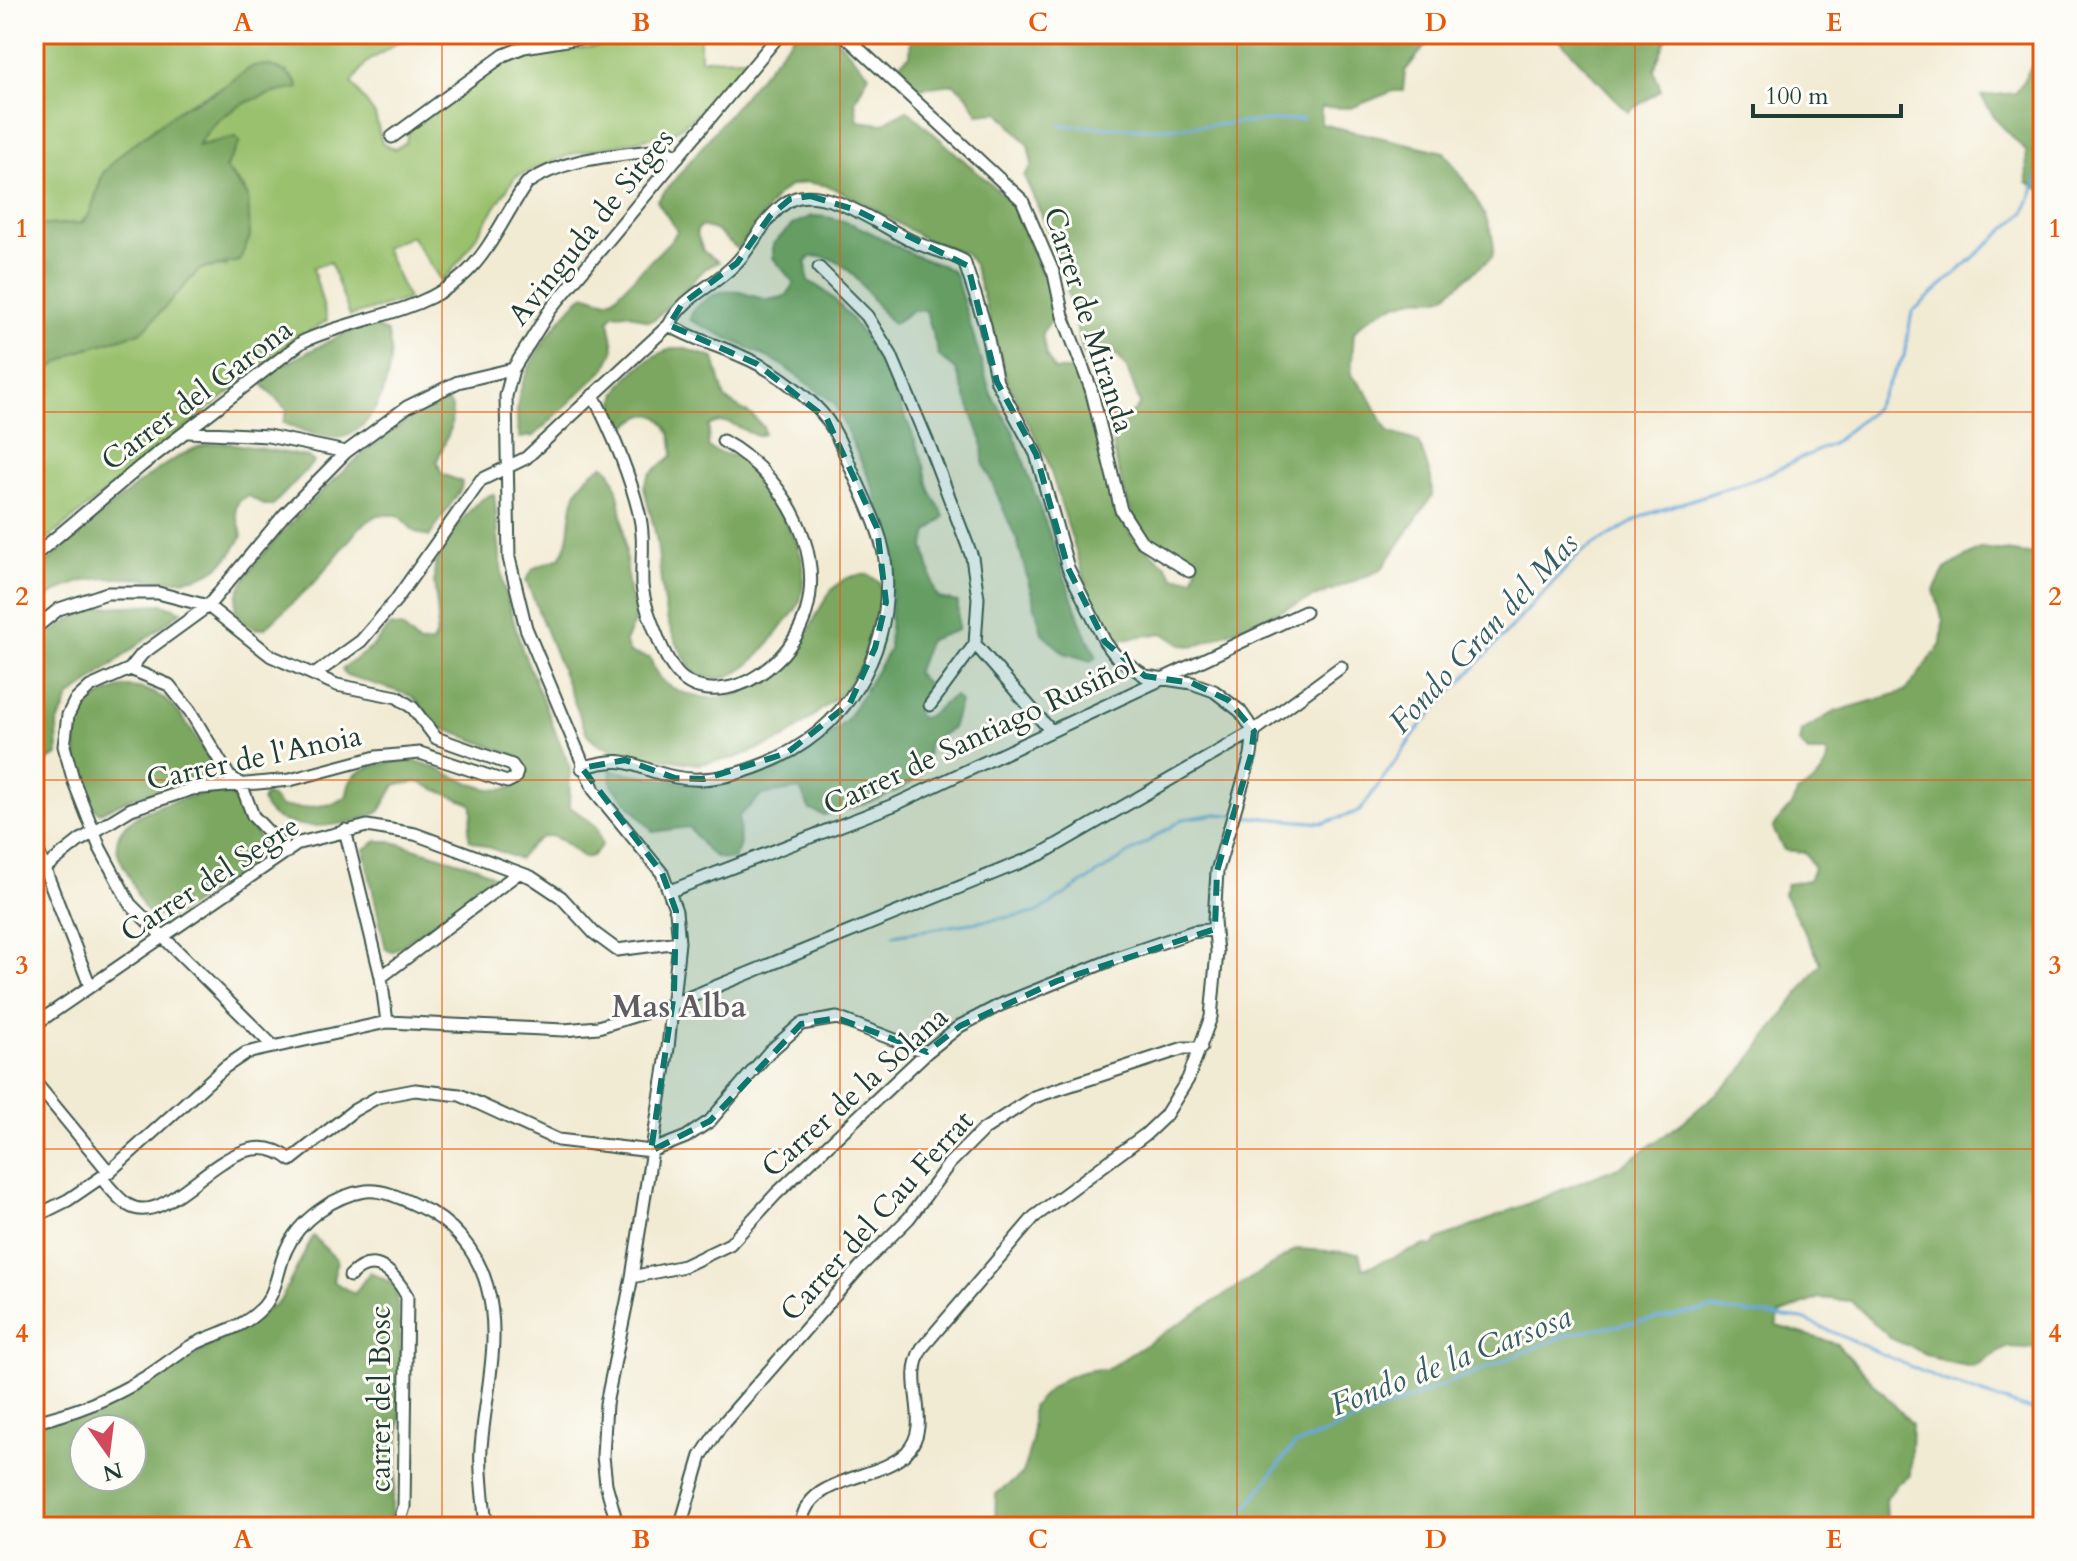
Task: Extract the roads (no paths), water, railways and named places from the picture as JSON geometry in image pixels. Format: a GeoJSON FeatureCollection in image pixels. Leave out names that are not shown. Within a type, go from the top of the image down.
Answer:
{"type":"FeatureCollection","features":[{"type":"Feature","properties":{"kind":"street"},"geometry":{"type":"LineString","coordinates":[[392,137],[504,55],[524,47],[603,34]]}},
{"type":"Feature","properties":{"kind":"street","name":"Avinguda de Sitges"},"geometry":{"type":"LineString","coordinates":[[618,1527],[606,1484],[603,1456],[606,1404],[632,1277],[673,1004],[679,942],[670,891],[652,859],[608,809],[582,768],[516,596],[509,558],[506,396],[513,369],[567,288],[780,34]]}},
{"type":"Feature","properties":{"kind":"street","name":"Carrer de Miranda"},"geometry":{"type":"LineString","coordinates":[[843,34],[1022,200],[1054,274],[1063,316],[1091,389],[1121,510],[1141,541],[1189,571]]}},
{"type":"Feature","properties":{"kind":"street","name":"Carrer del Garona"},"geometry":{"type":"LineString","coordinates":[[34,556],[274,360],[332,327],[414,305],[447,288],[467,273],[527,183],[541,173],[563,164],[666,149],[678,157]]}},
{"type":"Feature","properties":{"kind":"street"},"geometry":{"type":"LineString","coordinates":[[314,675],[361,641],[396,600],[481,480],[526,458],[669,325],[682,304],[737,263],[770,216],[800,196],[823,199],[856,210],[902,237],[964,261],[985,325],[997,382],[1036,454],[1075,583],[1115,655],[1145,676],[1214,691],[1240,711],[1254,731],[1251,755],[1217,871],[1214,997],[1201,1048],[1188,1079],[1165,1116],[1126,1151],[1034,1217],[922,1348],[913,1367],[920,1422],[911,1447],[900,1458],[822,1491],[806,1507],[801,1527]]}},
{"type":"Feature","properties":{"kind":"street"},"geometry":{"type":"LineString","coordinates":[[819,268],[867,316],[891,355],[926,437],[972,557],[978,598],[975,644],[981,655],[1051,731]]}},
{"type":"Feature","properties":{"kind":"street"},"geometry":{"type":"LineString","coordinates":[[582,768],[625,760],[675,778],[704,779],[752,768],[787,753],[831,724],[850,703],[875,648],[886,602],[886,566],[877,528],[827,419],[789,384],[757,364],[669,325]]}},
{"type":"Feature","properties":{"kind":"street"},"geometry":{"type":"LineString","coordinates":[[274,1047],[130,904],[74,782],[64,746],[65,729],[75,701],[90,687],[130,669],[142,654],[208,606],[284,515],[346,452],[407,407],[445,388],[483,374],[513,369]]}},
{"type":"Feature","properties":{"kind":"street"},"geometry":{"type":"LineString","coordinates":[[593,395],[632,485],[640,517],[645,604],[668,665],[688,684],[718,689],[755,678],[772,666],[801,627],[813,586],[805,543],[783,496],[757,462],[723,441]]}},
{"type":"Feature","properties":{"kind":"street"},"geometry":{"type":"LineString","coordinates":[[189,432],[268,436],[346,452]]}},
{"type":"Feature","properties":{"kind":"street"},"geometry":{"type":"LineString","coordinates":[[34,629],[59,609],[107,593],[158,593],[208,606],[271,656],[337,685],[397,697],[413,708],[436,738],[430,755]]}},
{"type":"Feature","properties":{"kind":"street","name":"Carrer de Santiago Rusiñol"},"geometry":{"type":"LineString","coordinates":[[670,891],[896,804],[1305,612]]}},
{"type":"Feature","properties":{"kind":"street"},"geometry":{"type":"LineString","coordinates":[[930,705],[975,644]]}},
{"type":"Feature","properties":{"kind":"street"},"geometry":{"type":"LineString","coordinates":[[36,1214],[105,1175],[225,1067],[246,1053],[387,1022],[564,1030],[598,1027],[673,1004],[1041,854],[1254,731],[1341,667]]}},
{"type":"Feature","properties":{"kind":"street"},"geometry":{"type":"LineString","coordinates":[[130,669],[169,685],[190,711],[229,776],[241,784],[253,816],[287,852]]}},
{"type":"Feature","properties":{"kind":"street","name":"Carrer de l'Anoia"},"geometry":{"type":"LineString","coordinates":[[45,868],[94,831],[131,809],[192,789],[290,780],[396,754],[430,755],[507,782],[517,775],[512,765],[436,738]]}},
{"type":"Feature","properties":{"kind":"street","name":"Carrer del Segre"},"geometry":{"type":"LineString","coordinates":[[34,1025],[162,936],[231,893],[299,843],[367,826],[415,834],[548,886],[594,933],[617,950],[679,942]]}},
{"type":"Feature","properties":{"kind":"street"},"geometry":{"type":"LineString","coordinates":[[345,830],[381,977],[387,1022]]}},
{"type":"Feature","properties":{"kind":"street"},"geometry":{"type":"LineString","coordinates":[[34,841],[90,986]]}},
{"type":"Feature","properties":{"kind":"street"},"geometry":{"type":"LineString","coordinates":[[381,977],[517,874]]}},
{"type":"Feature","properties":{"kind":"street","name":"Carrer de la Solana"},"geometry":{"type":"LineString","coordinates":[[632,1277],[684,1266],[730,1244],[776,1194],[927,1052],[960,1026],[1057,981],[1192,932],[1215,929]]}},
{"type":"Feature","properties":{"kind":"street"},"geometry":{"type":"LineString","coordinates":[[34,1081],[127,1204],[136,1207],[158,1205],[246,1149],[271,1148],[291,1160],[353,1111],[378,1097],[415,1090],[460,1095],[497,1109],[537,1134],[558,1140],[651,1151],[686,1137],[710,1121],[769,1052],[801,1024],[837,1018],[927,1052]]}},
{"type":"Feature","properties":{"kind":"street","name":"Carrer del Cau Ferrat"},"geometry":{"type":"LineString","coordinates":[[680,1527],[701,1456],[720,1427],[860,1267],[909,1218],[949,1164],[983,1130],[1034,1097],[1075,1081],[1184,1048],[1201,1048]]}},
{"type":"Feature","properties":{"kind":"street"},"geometry":{"type":"LineString","coordinates":[[34,1422],[81,1411],[111,1397],[191,1346],[242,1324],[269,1299],[286,1249],[304,1224],[323,1207],[346,1196],[367,1191],[381,1192],[420,1207],[455,1231],[477,1259],[487,1287],[493,1350],[481,1452],[486,1527]]}},
{"type":"Feature","properties":{"kind":"street","name":"carrer del Bosc"},"geometry":{"type":"LineString","coordinates":[[350,1276],[364,1267],[381,1266],[390,1271],[407,1296],[404,1507],[398,1527]]}},
{"type":"Feature","properties":{"kind":"waterway"},"geometry":{"type":"LineString","coordinates":[[1061,125],[1149,129],[1303,119]]}},
{"type":"Feature","properties":{"kind":"waterway","name":"Fondo Gran del Mas"},"geometry":{"type":"LineString","coordinates":[[893,935],[1036,913],[1183,819],[1217,814],[1323,823],[1360,811],[1422,724],[1580,553],[1645,515],[1758,478],[1832,444],[1873,410],[1904,356],[1912,312],[2025,212],[2043,162]]}},
{"type":"Feature","properties":{"kind":"waterway","name":"Fondo de la Carsosa"},"geometry":{"type":"LineString","coordinates":[[1232,1527],[1293,1446],[1569,1334],[1711,1309],[1803,1319],[1941,1380],[2043,1414]]}},
{"type":"Feature","properties":{"kind":"district","name":"Mas Alba"},"geometry":{"type":"Point","coordinates":[679,1007]}}]}
